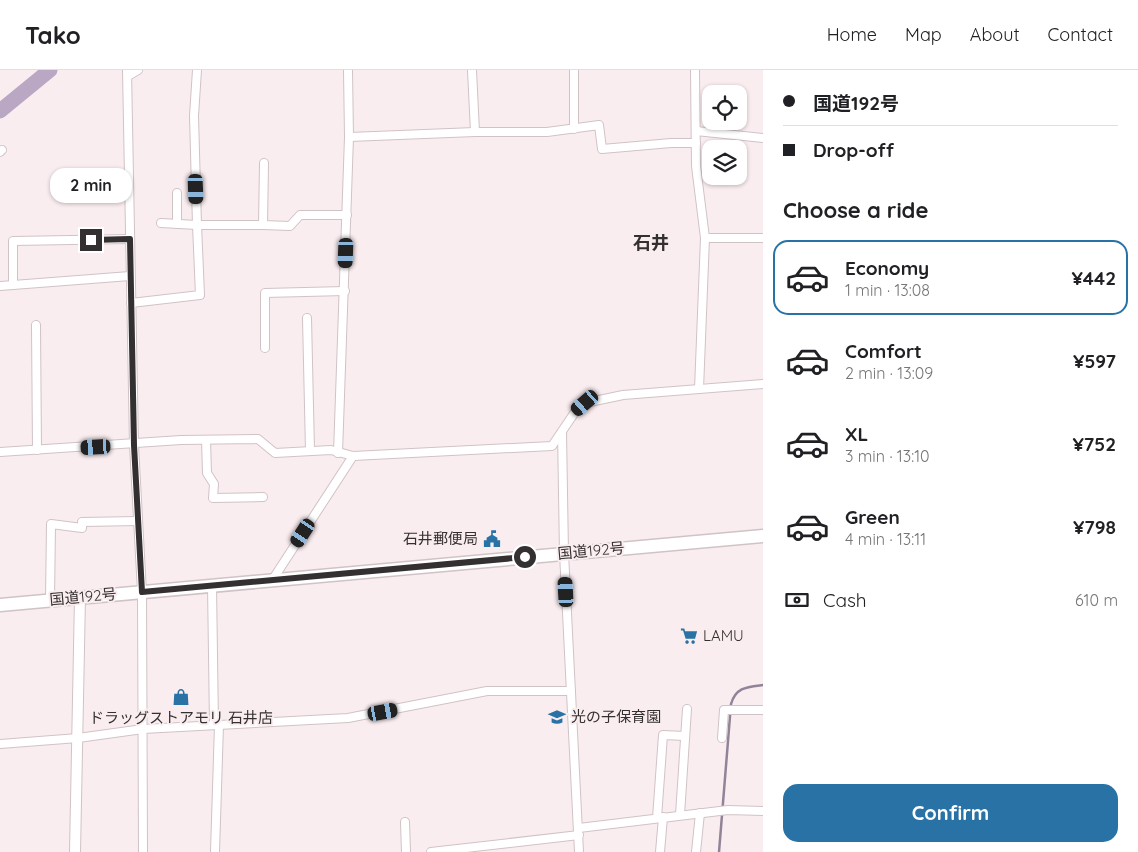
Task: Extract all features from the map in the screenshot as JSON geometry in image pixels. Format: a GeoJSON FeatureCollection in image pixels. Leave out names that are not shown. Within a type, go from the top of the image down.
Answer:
{"type":"FeatureCollection","features":[{"type":"Feature","properties":{"kind":"highway","name":"国道192号"},"geometry":{"type":"LineString","coordinates":[[0,605],[763,536]]}},
{"type":"Feature","properties":{"kind":"street"},"geometry":{"type":"LineString","coordinates":[[138,70],[127,73],[134,445],[142,592],[143,852]]}},
{"type":"Feature","properties":{"kind":"street"},"geometry":{"type":"LineString","coordinates":[[131,303],[200,296],[194,116],[197,70]]}},
{"type":"Feature","properties":{"kind":"street"},"geometry":{"type":"LineString","coordinates":[[338,453],[347,215],[348,70]]}},
{"type":"Feature","properties":{"kind":"street"},"geometry":{"type":"LineString","coordinates":[[472,70],[474,132]]}},
{"type":"Feature","properties":{"kind":"street"},"geometry":{"type":"LineString","coordinates":[[574,70],[574,129]]}},
{"type":"Feature","properties":{"kind":"street"},"geometry":{"type":"LineString","coordinates":[[695,70],[696,166],[705,238],[700,389]]}},
{"type":"Feature","properties":{"kind":"street"},"geometry":{"type":"LineString","coordinates":[[349,137],[474,132],[547,132],[599,125],[602,149],[671,143],[696,143]]}},
{"type":"Feature","properties":{"kind":"street"},"geometry":{"type":"LineString","coordinates":[[696,131],[763,138]]}},
{"type":"Feature","properties":{"kind":"street"},"geometry":{"type":"LineString","coordinates":[[263,225],[264,163]]}},
{"type":"Feature","properties":{"kind":"street"},"geometry":{"type":"LineString","coordinates":[[177,193],[177,224]]}},
{"type":"Feature","properties":{"kind":"street"},"geometry":{"type":"LineString","coordinates":[[161,223],[290,226],[300,215],[347,215]]}},
{"type":"Feature","properties":{"kind":"street"},"geometry":{"type":"LineString","coordinates":[[705,238],[763,238]]}},
{"type":"Feature","properties":{"kind":"street"},"geometry":{"type":"LineString","coordinates":[[12,285],[13,242],[130,239]]}},
{"type":"Feature","properties":{"kind":"street"},"geometry":{"type":"LineString","coordinates":[[0,286],[130,276]]}},
{"type":"Feature","properties":{"kind":"street"},"geometry":{"type":"LineString","coordinates":[[265,348],[265,293],[345,291]]}},
{"type":"Feature","properties":{"kind":"street"},"geometry":{"type":"LineString","coordinates":[[307,318],[310,451]]}},
{"type":"Feature","properties":{"kind":"street"},"geometry":{"type":"LineString","coordinates":[[36,325],[37,450]]}},
{"type":"Feature","properties":{"kind":"street"},"geometry":{"type":"LineString","coordinates":[[0,452],[206,440],[258,439],[275,453],[331,450],[353,456],[552,446],[575,412],[585,403],[623,396],[763,384]]}},
{"type":"Feature","properties":{"kind":"street"},"geometry":{"type":"LineString","coordinates":[[562,431],[564,553],[579,852]]}},
{"type":"Feature","properties":{"kind":"street"},"geometry":{"type":"LineString","coordinates":[[206,440],[206,473],[214,484],[213,498],[263,497]]}},
{"type":"Feature","properties":{"kind":"street"},"geometry":{"type":"LineString","coordinates":[[273,579],[353,456]]}},
{"type":"Feature","properties":{"kind":"street"},"geometry":{"type":"LineString","coordinates":[[50,600],[51,524],[82,528],[82,522],[138,521]]}},
{"type":"Feature","properties":{"kind":"street"},"geometry":{"type":"LineString","coordinates":[[212,585],[217,725],[216,852]]}},
{"type":"Feature","properties":{"kind":"street"},"geometry":{"type":"LineString","coordinates":[[75,852],[80,597]]}},
{"type":"Feature","properties":{"kind":"street"},"geometry":{"type":"LineString","coordinates":[[0,744],[78,738],[143,729],[348,718],[486,691],[571,691]]}},
{"type":"Feature","properties":{"kind":"street"},"geometry":{"type":"LineString","coordinates":[[680,815],[687,710]]}},
{"type":"Feature","properties":{"kind":"street"},"geometry":{"type":"LineString","coordinates":[[722,738],[724,710],[763,710]]}},
{"type":"Feature","properties":{"kind":"street"},"geometry":{"type":"LineString","coordinates":[[660,852],[663,735],[685,736]]}},
{"type":"Feature","properties":{"kind":"street"},"geometry":{"type":"LineString","coordinates":[[431,852],[442,852],[660,817],[722,811],[763,810]]}},
{"type":"Feature","properties":{"kind":"street"},"geometry":{"type":"LineString","coordinates":[[696,852],[700,813]]}},
{"type":"Feature","properties":{"kind":"street"},"geometry":{"type":"LineString","coordinates":[[405,822],[406,852]]}},
{"type":"Feature","properties":{"kind":"waterway"},"geometry":{"type":"LineString","coordinates":[[0,111],[50,70]]}},
{"type":"Feature","properties":{"kind":"waterway"},"geometry":{"type":"LineString","coordinates":[[719,852],[731,704],[739,691],[747,687],[763,685]]}},
{"type":"Feature","properties":{"kind":"place","name":"石井郵便局"},"geometry":{"type":"Point","coordinates":[492,539]}},
{"type":"Feature","properties":{"kind":"place","name":"LAMU"},"geometry":{"type":"Point","coordinates":[689,636]}},
{"type":"Feature","properties":{"kind":"place","name":"ドラッグストアモリ 石井店"},"geometry":{"type":"Point","coordinates":[181,697]}},
{"type":"Feature","properties":{"kind":"place","name":"光の子保育園"},"geometry":{"type":"Point","coordinates":[557,717]}},
{"type":"Feature","properties":{"kind":"district","name":"石井"},"geometry":{"type":"Point","coordinates":[651,243]}},
{"type":"Feature","properties":{"kind":"route"},"geometry":{"type":"LineString","coordinates":[[91,240],[130,239],[134,445],[142,592],[525,557]]}}]}
